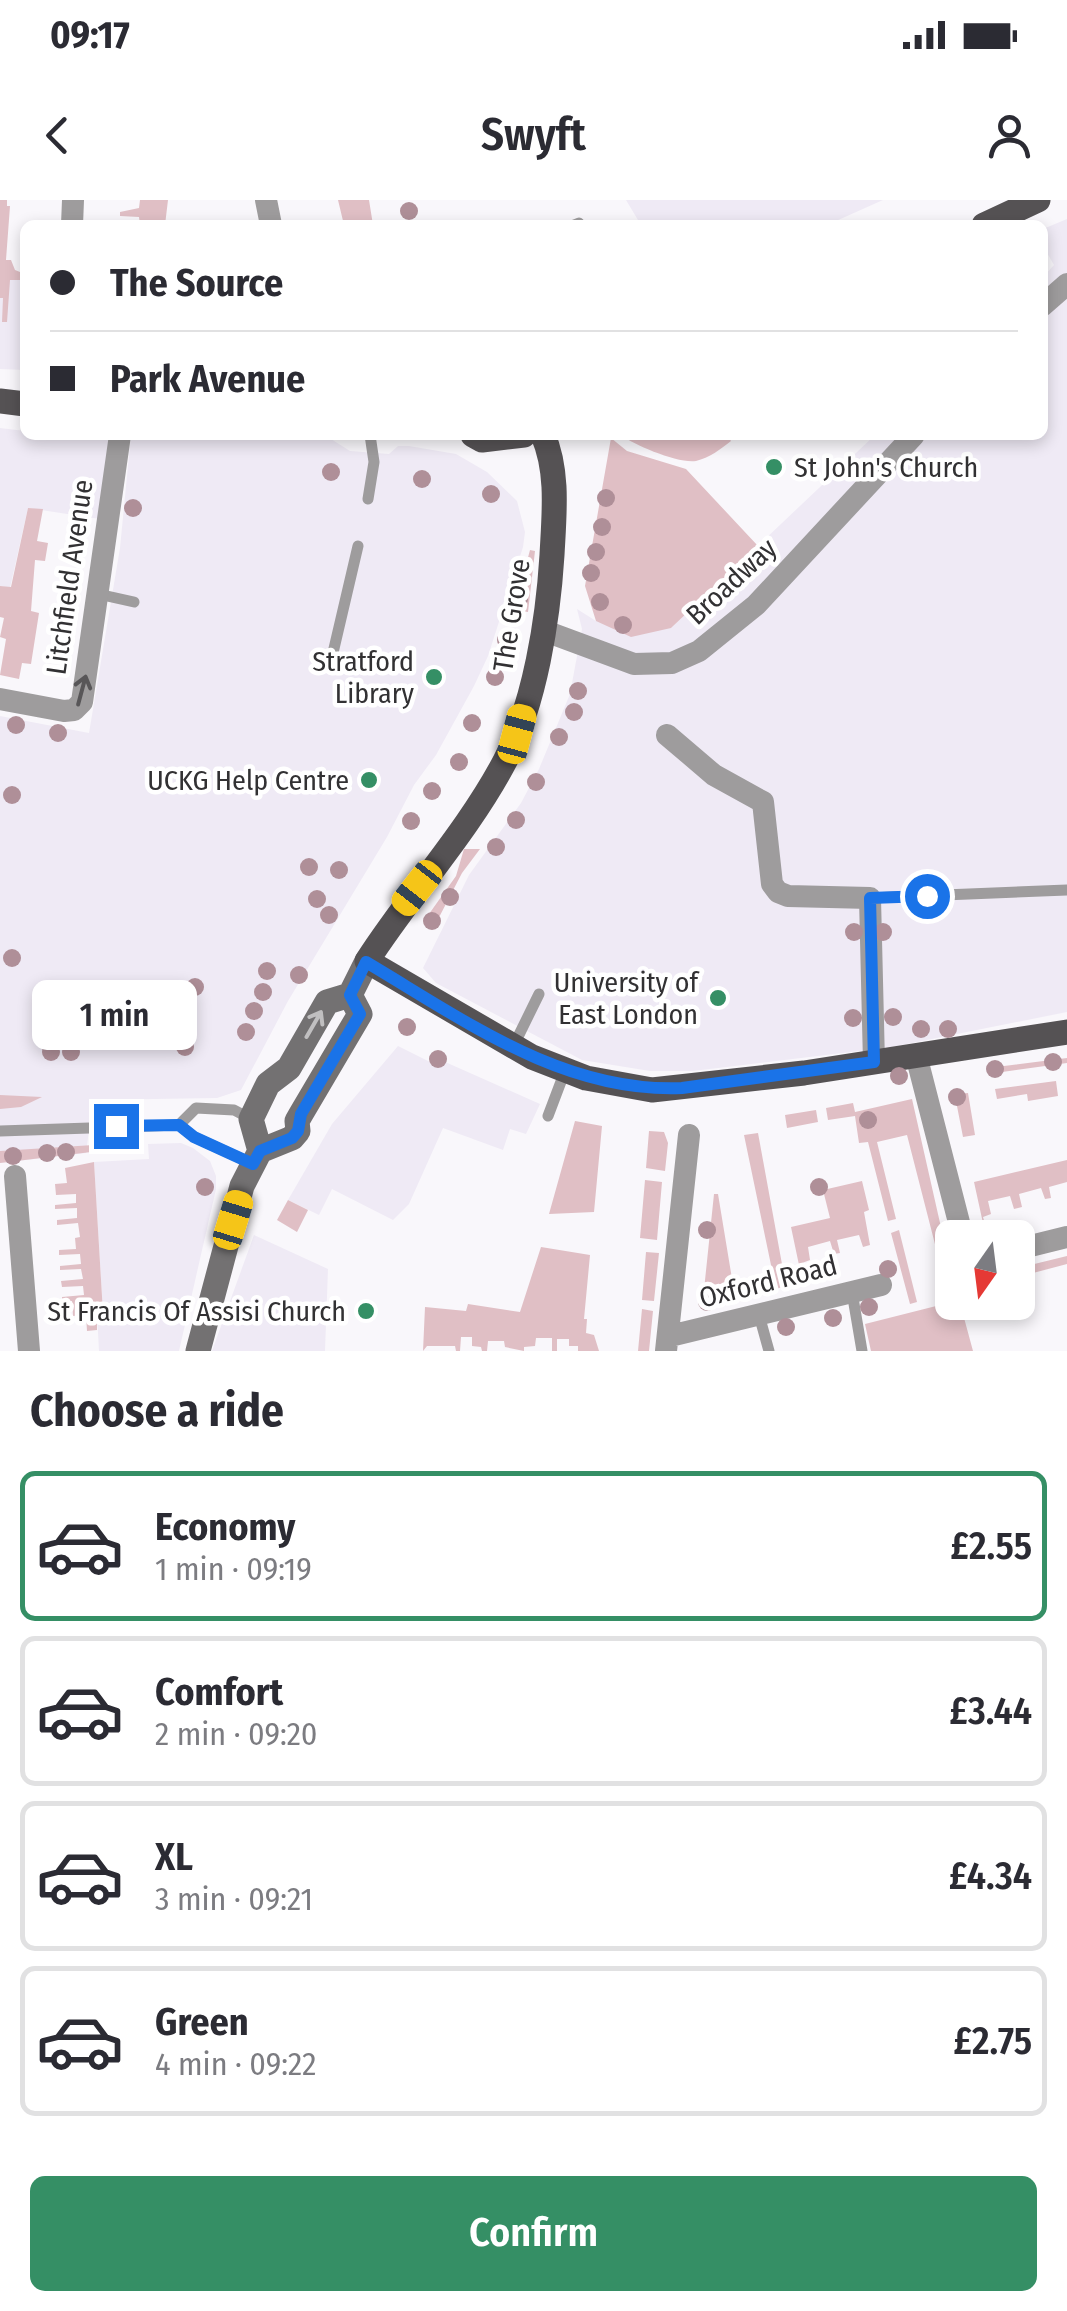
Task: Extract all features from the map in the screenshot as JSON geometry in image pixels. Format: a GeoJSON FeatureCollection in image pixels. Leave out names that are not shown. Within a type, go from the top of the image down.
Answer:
{"type":"FeatureCollection","features":[{"type":"Feature","properties":{"kind":"main road"},"geometry":{"type":"LineString","coordinates":[[995,220],[1038,200]]}},
{"type":"Feature","properties":{"kind":"main road","name":"The Grove"},"geometry":{"type":"LineString","coordinates":[[366,962],[480,802],[517,734],[545,631],[553,540],[554,464],[545,440]]}},
{"type":"Feature","properties":{"kind":"main road"},"geometry":{"type":"LineString","coordinates":[[366,962],[513,1047],[565,1071],[615,1086],[652,1090],[730,1083],[1067,1032]]}},
{"type":"Feature","properties":{"kind":"street"},"geometry":{"type":"LineString","coordinates":[[1048,301],[1067,284]]}},
{"type":"Feature","properties":{"kind":"street","name":"Litchfield Avenue"},"geometry":{"type":"LineString","coordinates":[[0,699],[64,712],[74,710],[82,702],[119,440]]}},
{"type":"Feature","properties":{"kind":"street","name":"Broadway"},"geometry":{"type":"LineString","coordinates":[[545,631],[634,664],[672,663],[698,651],[756,605],[909,440]]}},
{"type":"Feature","properties":{"kind":"street"},"geometry":{"type":"LineString","coordinates":[[667,735],[714,775],[763,802],[772,884],[778,892],[788,896],[870,898],[874,1062]]}},
{"type":"Feature","properties":{"kind":"street","name":"The Grove"},"geometry":{"type":"LineString","coordinates":[[252,1119],[268,1084],[289,1068],[327,1002],[350,995],[366,962]]}},
{"type":"Feature","properties":{"kind":"street","name":"The Grove"},"geometry":{"type":"LineString","coordinates":[[257,1157],[298,1131],[301,1114],[360,1014],[350,995]]}},
{"type":"Feature","properties":{"kind":"street"},"geometry":{"type":"LineString","coordinates":[[916,1055],[957,1220]]}},
{"type":"Feature","properties":{"kind":"street"},"geometry":{"type":"LineString","coordinates":[[198,1351],[242,1186],[257,1157],[252,1119]]}},
{"type":"Feature","properties":{"kind":"street"},"geometry":{"type":"LineString","coordinates":[[668,1344],[689,1135]]}},
{"type":"Feature","properties":{"kind":"street"},"geometry":{"type":"LineString","coordinates":[[15,1176],[30,1351]]}},
{"type":"Feature","properties":{"kind":"street"},"geometry":{"type":"LineString","coordinates":[[1035,1245],[1067,1237]]}},
{"type":"Feature","properties":{"kind":"street","name":"Oxford Road"},"geometry":{"type":"LineString","coordinates":[[668,1344],[759,1315],[881,1285]]}},
{"type":"Feature","properties":{"kind":"lane"},"geometry":{"type":"LineString","coordinates":[[368,499],[374,462],[371,440]]}},
{"type":"Feature","properties":{"kind":"lane"},"geometry":{"type":"LineString","coordinates":[[332,657],[358,546]]}},
{"type":"Feature","properties":{"kind":"lane"},"geometry":{"type":"LineString","coordinates":[[98,594],[134,602]]}},
{"type":"Feature","properties":{"kind":"lane"},"geometry":{"type":"LineString","coordinates":[[870,898],[1067,890]]}},
{"type":"Feature","properties":{"kind":"lane"},"geometry":{"type":"LineString","coordinates":[[513,1047],[538,994]]}},
{"type":"Feature","properties":{"kind":"lane"},"geometry":{"type":"LineString","coordinates":[[548,1116],[565,1071]]}},
{"type":"Feature","properties":{"kind":"lane"},"geometry":{"type":"LineString","coordinates":[[179,1125],[196,1108],[234,1110],[252,1119]]}},
{"type":"Feature","properties":{"kind":"lane"},"geometry":{"type":"LineString","coordinates":[[0,1130],[179,1125],[194,1137],[257,1157]]}},
{"type":"Feature","properties":{"kind":"lane"},"geometry":{"type":"LineString","coordinates":[[852,1292],[862,1351]]}},
{"type":"Feature","properties":{"kind":"lane"},"geometry":{"type":"LineString","coordinates":[[759,1315],[769,1351]]}},
{"type":"Feature","properties":{"kind":"shaded area"},"geometry":{"type":"Polygon","coordinates":[[[0,200],[7,200],[10,206],[6,260],[11,260],[20,272],[20,280],[10,280],[7,322],[2,322],[0,200]]]}},
{"type":"Feature","properties":{"kind":"shaded area"},"geometry":{"type":"Polygon","coordinates":[[[140,200],[168,200],[166,220],[120,216],[120,212],[139,208],[140,200]]]}},
{"type":"Feature","properties":{"kind":"shaded area"},"geometry":{"type":"Polygon","coordinates":[[[338,200],[369,200],[372,220],[343,220],[338,200]]]}},
{"type":"Feature","properties":{"kind":"shaded area"},"geometry":{"type":"Polygon","coordinates":[[[626,200],[883,200],[838,220],[638,220],[626,200]]]}},
{"type":"Feature","properties":{"kind":"shaded area"},"geometry":{"type":"Polygon","coordinates":[[[1067,219],[1067,1012],[892,1047],[693,1071],[650,1071],[582,1060],[436,983],[423,968],[469,875],[521,803],[570,694],[582,629],[577,609],[596,621],[671,628],[870,440],[1048,440],[1048,272],[1054,265],[1048,255],[1048,227],[1067,219]]]}},
{"type":"Feature","properties":{"kind":"shaded area"},"geometry":{"type":"Polygon","coordinates":[[[0,272],[20,274],[20,370],[0,369],[0,272]]]}},
{"type":"Feature","properties":{"kind":"shaded area"},"geometry":{"type":"Polygon","coordinates":[[[0,428],[20,430],[20,440],[109,440],[100,519],[28,508],[10,588],[0,586],[0,428]]]}},
{"type":"Feature","properties":{"kind":"shaded area"},"geometry":{"type":"Polygon","coordinates":[[[131,440],[333,440],[350,451],[389,454],[398,446],[409,446],[456,454],[487,472],[517,501],[525,532],[488,656],[474,686],[288,1001],[241,1090],[217,1098],[93,1100],[86,1153],[0,1163],[0,716],[89,733],[120,548],[131,440]]]}},
{"type":"Feature","properties":{"kind":"shaded area"},"geometry":{"type":"Polygon","coordinates":[[[611,440],[627,451],[686,469],[758,546],[671,628],[631,637],[596,621],[585,586],[611,440]]]}},
{"type":"Feature","properties":{"kind":"shaded area"},"geometry":{"type":"Polygon","coordinates":[[[629,440],[731,441],[696,461],[679,460],[629,440]]]}},
{"type":"Feature","properties":{"kind":"shaded area"},"geometry":{"type":"Polygon","coordinates":[[[28,508],[43,509],[37,541],[48,543],[45,561],[35,560],[31,611],[39,613],[31,664],[22,663],[19,679],[0,675],[6,639],[0,637],[4,618],[0,617],[0,586],[11,587],[28,508]]]}},
{"type":"Feature","properties":{"kind":"shaded area"},"geometry":{"type":"Polygon","coordinates":[[[530,550],[535,551],[528,612],[514,610],[530,550]]]}},
{"type":"Feature","properties":{"kind":"shaded area"},"geometry":{"type":"Polygon","coordinates":[[[464,849],[480,849],[462,873],[434,927],[424,921],[456,876],[464,849]]]}},
{"type":"Feature","properties":{"kind":"shaded area"},"geometry":{"type":"Polygon","coordinates":[[[398,1046],[440,1067],[443,1061],[540,1104],[526,1134],[510,1129],[503,1150],[443,1128],[409,1204],[393,1220],[332,1189],[319,1215],[288,1200],[332,1124],[398,1046]]]}},
{"type":"Feature","properties":{"kind":"shaded area"},"geometry":{"type":"Polygon","coordinates":[[[1067,1058],[1067,1063],[988,1074],[988,1068],[1067,1058]]]}},
{"type":"Feature","properties":{"kind":"shaded area"},"geometry":{"type":"Polygon","coordinates":[[[1056,1081],[1058,1096],[1028,1101],[1027,1094],[997,1099],[995,1089],[1056,1081]]]}},
{"type":"Feature","properties":{"kind":"shaded area"},"geometry":{"type":"Polygon","coordinates":[[[968,1093],[975,1135],[963,1137],[956,1101],[959,1094],[968,1093]]]}},
{"type":"Feature","properties":{"kind":"shaded area"},"geometry":{"type":"Polygon","coordinates":[[[0,1095],[42,1097],[21,1107],[0,1109],[0,1095]]]}},
{"type":"Feature","properties":{"kind":"shaded area"},"geometry":{"type":"Polygon","coordinates":[[[912,1099],[939,1220],[935,1220],[935,1244],[907,1135],[877,1142],[896,1219],[888,1221],[868,1142],[859,1143],[855,1116],[828,1120],[826,1108],[853,1103],[855,1112],[912,1099]]]}},
{"type":"Feature","properties":{"kind":"shaded area"},"geometry":{"type":"Polygon","coordinates":[[[816,1110],[818,1122],[787,1128],[785,1115],[816,1110]]]}},
{"type":"Feature","properties":{"kind":"shaded area"},"geometry":{"type":"Polygon","coordinates":[[[575,1121],[602,1126],[594,1212],[549,1214],[575,1121]]]}},
{"type":"Feature","properties":{"kind":"shaded area"},"geometry":{"type":"Polygon","coordinates":[[[649,1131],[664,1132],[668,1143],[665,1171],[646,1168],[649,1131]]]}},
{"type":"Feature","properties":{"kind":"shaded area"},"geometry":{"type":"Polygon","coordinates":[[[758,1133],[786,1286],[776,1289],[744,1135],[758,1133]]]}},
{"type":"Feature","properties":{"kind":"shaded area"},"geometry":{"type":"Polygon","coordinates":[[[140,1142],[141,1146],[0,1163],[0,1151],[140,1142]]]}},
{"type":"Feature","properties":{"kind":"shaded area"},"geometry":{"type":"Polygon","coordinates":[[[181,1143],[210,1161],[216,1189],[179,1351],[99,1351],[97,1314],[103,1313],[94,1162],[149,1159],[148,1144],[181,1143]]]}},
{"type":"Feature","properties":{"kind":"shaded area"},"geometry":{"type":"Polygon","coordinates":[[[1067,1160],[1067,1182],[1049,1187],[1051,1198],[1045,1199],[1041,1188],[1019,1194],[1022,1207],[1014,1209],[1010,1196],[988,1201],[991,1214],[984,1220],[982,1220],[974,1182],[1067,1160]]]}},
{"type":"Feature","properties":{"kind":"shaded area"},"geometry":{"type":"Polygon","coordinates":[[[94,1162],[103,1313],[97,1314],[97,1330],[87,1331],[86,1315],[73,1316],[72,1301],[62,1301],[62,1297],[84,1295],[83,1286],[62,1287],[61,1281],[83,1279],[81,1269],[60,1270],[60,1266],[81,1264],[80,1254],[59,1255],[59,1250],[76,1249],[75,1238],[80,1237],[78,1223],[57,1225],[57,1220],[77,1218],[77,1208],[55,1209],[55,1205],[76,1203],[76,1194],[56,1195],[55,1184],[67,1183],[65,1168],[94,1162]]]}},
{"type":"Feature","properties":{"kind":"shaded area"},"geometry":{"type":"Polygon","coordinates":[[[645,1180],[662,1182],[657,1240],[640,1238],[645,1180]]]}},
{"type":"Feature","properties":{"kind":"shaded area"},"geometry":{"type":"Polygon","coordinates":[[[862,1181],[869,1210],[864,1212],[870,1245],[863,1247],[859,1235],[837,1240],[840,1253],[834,1254],[830,1241],[808,1247],[810,1260],[802,1263],[805,1273],[813,1271],[816,1281],[803,1284],[791,1227],[830,1218],[823,1190],[862,1181]]]}},
{"type":"Feature","properties":{"kind":"shaded area"},"geometry":{"type":"Polygon","coordinates":[[[714,1194],[718,1194],[736,1303],[702,1309],[714,1194]]]}},
{"type":"Feature","properties":{"kind":"shaded area"},"geometry":{"type":"Polygon","coordinates":[[[288,1200],[308,1210],[297,1232],[277,1220],[288,1200]]]}},
{"type":"Feature","properties":{"kind":"shaded area"},"geometry":{"type":"Polygon","coordinates":[[[899,1230],[917,1302],[910,1304],[891,1233],[899,1230]]]}},
{"type":"Feature","properties":{"kind":"shaded area"},"geometry":{"type":"Polygon","coordinates":[[[254,1235],[328,1269],[325,1351],[212,1351],[254,1235]]]}},
{"type":"Feature","properties":{"kind":"shaded area"},"geometry":{"type":"Polygon","coordinates":[[[541,1247],[590,1255],[584,1319],[586,1333],[594,1335],[599,1351],[578,1351],[578,1346],[569,1346],[569,1339],[557,1339],[557,1351],[552,1351],[552,1338],[536,1338],[535,1346],[524,1347],[524,1351],[505,1347],[504,1341],[488,1341],[487,1351],[482,1351],[481,1347],[472,1346],[472,1337],[461,1337],[460,1351],[455,1346],[427,1346],[423,1351],[425,1307],[466,1311],[468,1304],[520,1312],[541,1247]]]}},
{"type":"Feature","properties":{"kind":"shaded area"},"geometry":{"type":"Polygon","coordinates":[[[646,1252],[659,1253],[654,1301],[642,1300],[646,1252]]]}},
{"type":"Feature","properties":{"kind":"shaded area"},"geometry":{"type":"Polygon","coordinates":[[[1067,1256],[1067,1264],[1035,1272],[1035,1264],[1067,1256]]]}},
{"type":"Feature","properties":{"kind":"shaded area"},"geometry":{"type":"Polygon","coordinates":[[[935,1306],[935,1320],[965,1320],[973,1351],[871,1351],[865,1324],[935,1306]]]}},
{"type":"Feature","properties":{"kind":"shaded area"},"geometry":{"type":"Polygon","coordinates":[[[642,1309],[653,1311],[649,1351],[638,1351],[642,1309]]]}},
{"type":"Feature","properties":{"kind":"place","name":"St John's Church"},"geometry":{"type":"Point","coordinates":[774,467]}},
{"type":"Feature","properties":{"kind":"place","name":"Stratford Library"},"geometry":{"type":"Point","coordinates":[434,677]}},
{"type":"Feature","properties":{"kind":"place","name":"UCKG Help Centre"},"geometry":{"type":"Point","coordinates":[369,780]}},
{"type":"Feature","properties":{"kind":"place","name":"University of East London"},"geometry":{"type":"Point","coordinates":[718,998]}},
{"type":"Feature","properties":{"kind":"place","name":"St Francis Of Assisi Church"},"geometry":{"type":"Point","coordinates":[366,1311]}},
{"type":"Feature","properties":{"kind":"route"},"geometry":{"type":"LineString","coordinates":[[116,1126],[179,1125],[194,1137],[253,1164],[260,1151],[292,1138],[298,1131],[297,1121],[360,1014],[350,995],[366,962],[532,1057],[615,1086],[682,1088],[874,1062],[870,898],[927,896]]}}]}
